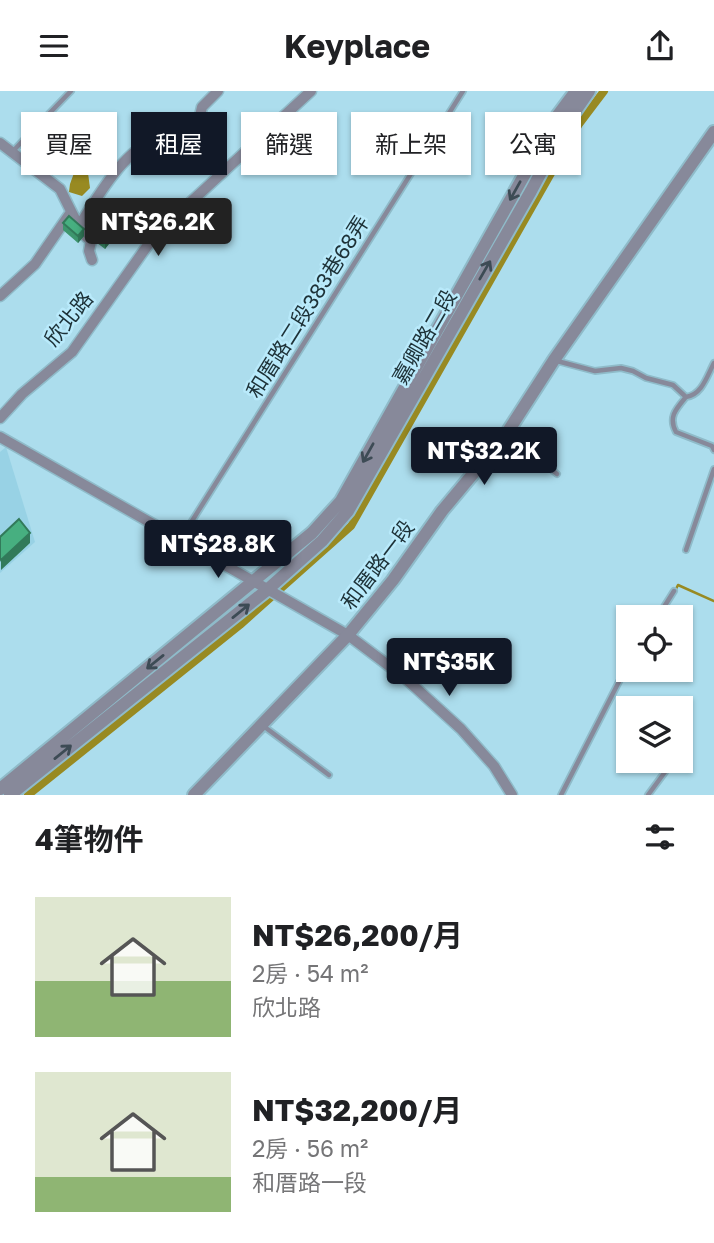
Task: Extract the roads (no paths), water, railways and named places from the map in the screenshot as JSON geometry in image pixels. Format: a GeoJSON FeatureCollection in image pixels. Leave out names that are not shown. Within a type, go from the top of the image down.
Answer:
{"type":"FeatureCollection","features":[{"type":"Feature","properties":{"kind":"street"},"geometry":{"type":"LineString","coordinates":[[79,226],[98,196],[129,158],[142,146],[156,140],[185,138],[200,116],[202,107],[218,91]]}},
{"type":"Feature","properties":{"kind":"street","name":"欣北路"},"geometry":{"type":"LineString","coordinates":[[0,418],[22,394],[72,352],[155,235],[311,91]]}},
{"type":"Feature","properties":{"kind":"street","name":"嘉卿路二段"},"geometry":{"type":"LineString","coordinates":[[0,789],[312,533],[341,501],[558,115],[576,91]]}},
{"type":"Feature","properties":{"kind":"street","name":"嘉卿路二段"},"geometry":{"type":"LineString","coordinates":[[10,795],[273,593],[348,512],[569,120],[589,91]]}},
{"type":"Feature","properties":{"kind":"street","name":"和厝路一段"},"geometry":{"type":"LineString","coordinates":[[194,795],[348,635],[393,580],[442,511],[507,433],[554,360],[714,132]]}},
{"type":"Feature","properties":{"kind":"street"},"geometry":{"type":"LineString","coordinates":[[0,142],[60,189],[82,233],[92,241],[89,251],[92,260]]}},
{"type":"Feature","properties":{"kind":"street"},"geometry":{"type":"LineString","coordinates":[[0,296],[35,264],[71,212]]}},
{"type":"Feature","properties":{"kind":"street"},"geometry":{"type":"LineString","coordinates":[[0,437],[348,635],[405,678],[461,729],[494,766],[512,795]]}},
{"type":"Feature","properties":{"kind":"lane"},"geometry":{"type":"LineString","coordinates":[[12,151],[71,91]]}},
{"type":"Feature","properties":{"kind":"lane","name":"和厝路二段383巷68弄"},"geometry":{"type":"LineString","coordinates":[[179,541],[463,91]]}},
{"type":"Feature","properties":{"kind":"lane"},"geometry":{"type":"LineString","coordinates":[[554,360],[595,371],[621,368],[633,371],[646,378],[673,385],[686,397]]}},
{"type":"Feature","properties":{"kind":"lane"},"geometry":{"type":"LineString","coordinates":[[714,363],[699,391],[686,397],[675,410],[671,423],[676,432],[712,446],[714,450]]}},
{"type":"Feature","properties":{"kind":"lane"},"geometry":{"type":"LineString","coordinates":[[507,433],[557,474]]}},
{"type":"Feature","properties":{"kind":"lane"},"geometry":{"type":"LineString","coordinates":[[686,550],[714,469]]}},
{"type":"Feature","properties":{"kind":"lane"},"geometry":{"type":"LineString","coordinates":[[665,605],[674,591]]}},
{"type":"Feature","properties":{"kind":"lane"},"geometry":{"type":"LineString","coordinates":[[561,795],[619,682]]}},
{"type":"Feature","properties":{"kind":"lane"},"geometry":{"type":"LineString","coordinates":[[261,725],[329,775]]}},
{"type":"Feature","properties":{"kind":"lane"},"geometry":{"type":"LineString","coordinates":[[648,795],[664,773]]}},
{"type":"Feature","properties":{"kind":"waterway"},"geometry":{"type":"LineString","coordinates":[[28,795],[240,625],[351,526],[579,124],[604,91]]}},
{"type":"Feature","properties":{"kind":"waterway"},"geometry":{"type":"LineString","coordinates":[[675,591],[678,585],[714,601]]}}]}
